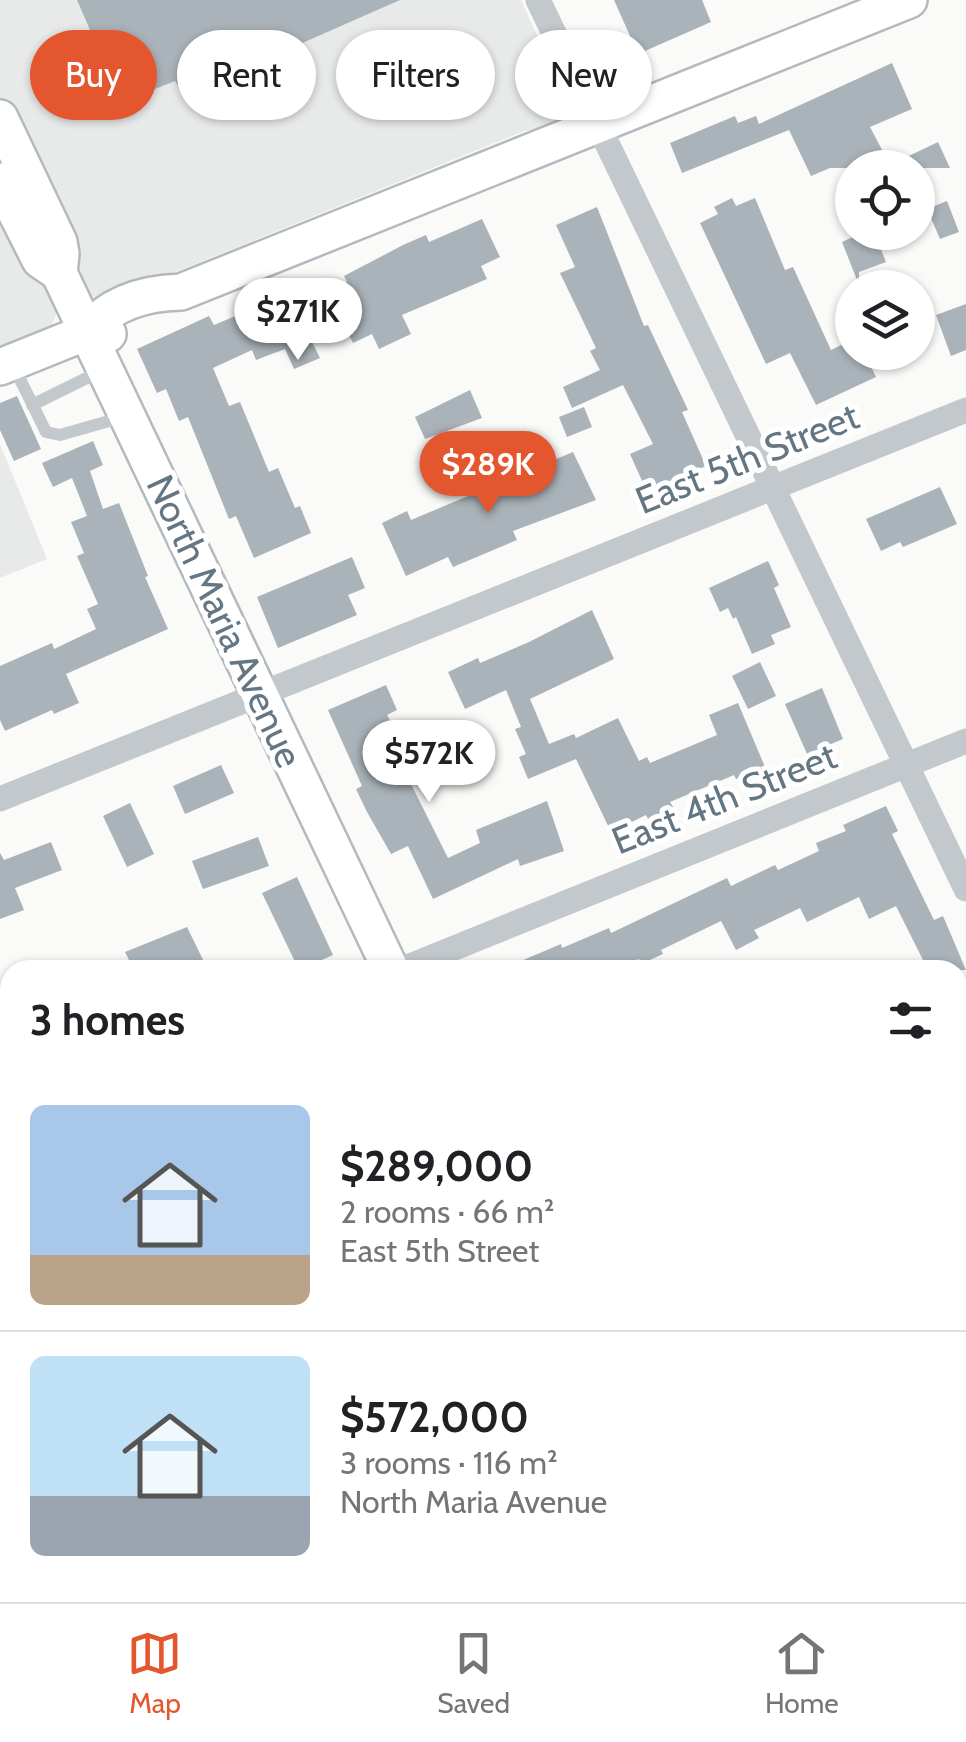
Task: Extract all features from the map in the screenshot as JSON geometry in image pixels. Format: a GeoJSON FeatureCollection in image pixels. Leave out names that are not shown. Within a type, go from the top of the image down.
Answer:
{"type":"FeatureCollection","features":[{"type":"Feature","properties":{"kind":"street"},"geometry":{"type":"LineString","coordinates":[[538,0],[966,889]]}},
{"type":"Feature","properties":{"kind":"street"},"geometry":{"type":"LineString","coordinates":[[6,365],[88,332],[121,304],[151,294],[182,292],[909,0]]}},
{"type":"Feature","properties":{"kind":"street","name":"North Maria Avenue"},"geometry":{"type":"LineString","coordinates":[[0,118],[59,242],[59,273]]}},
{"type":"Feature","properties":{"kind":"street","name":"North Maria Avenue"},"geometry":{"type":"LineString","coordinates":[[0,181],[40,260],[59,273],[386,960]]}},
{"type":"Feature","properties":{"kind":"street","name":"East 5th Street"},"geometry":{"type":"LineString","coordinates":[[0,799],[966,410]]}},
{"type":"Feature","properties":{"kind":"street","name":"East 4th Street"},"geometry":{"type":"LineString","coordinates":[[425,960],[966,740]]}},
{"type":"Feature","properties":{"kind":"lane"},"geometry":{"type":"LineString","coordinates":[[6,365],[46,432],[60,435],[127,416]]}},
{"type":"Feature","properties":{"kind":"lane"},"geometry":{"type":"LineString","coordinates":[[32,404],[105,369]]}},
{"type":"Feature","properties":{"kind":"shaded area"},"geometry":{"type":"Polygon","coordinates":[[[0,0],[521,0],[535,30],[515,30],[515,120],[563,120],[559,124],[524,131],[114,297],[94,297],[85,290],[59,307],[51,327],[0,348],[0,0]]]}},
{"type":"Feature","properties":{"kind":"shaded area"},"geometry":{"type":"Polygon","coordinates":[[[0,444],[47,559],[0,578],[0,444]]]}},
{"type":"Feature","properties":{"kind":"building"},"geometry":{"type":"Polygon","coordinates":[[[77,0],[400,0],[316,37],[316,30],[177,30],[177,84],[175,81],[157,88],[157,30],[90,30],[77,0]]]}},
{"type":"Feature","properties":{"kind":"building"},"geometry":{"type":"Polygon","coordinates":[[[614,0],[702,0],[711,22],[652,48],[652,30],[627,30],[614,0]]]}},
{"type":"Feature","properties":{"kind":"building"},"geometry":{"type":"Polygon","coordinates":[[[892,63],[912,109],[870,127],[882,150],[835,150],[835,168],[811,176],[789,130],[682,173],[670,143],[735,116],[738,123],[756,116],[759,124],[892,63]]]}},
{"type":"Feature","properties":{"kind":"building"},"geometry":{"type":"Polygon","coordinates":[[[938,142],[950,168],[935,168],[935,150],[921,150],[938,142]]]}},
{"type":"Feature","properties":{"kind":"building"},"geometry":{"type":"Polygon","coordinates":[[[732,198],[736,206],[755,198],[785,270],[793,267],[831,350],[835,348],[835,370],[873,370],[876,377],[816,405],[790,353],[766,364],[700,223],[718,214],[714,207],[732,198]]]}},
{"type":"Feature","properties":{"kind":"building"},"geometry":{"type":"Polygon","coordinates":[[[947,201],[959,232],[940,239],[935,227],[935,206],[947,201]]]}},
{"type":"Feature","properties":{"kind":"building"},"geometry":{"type":"Polygon","coordinates":[[[597,207],[644,326],[648,325],[688,410],[682,412],[706,466],[647,492],[630,454],[653,444],[623,385],[572,408],[563,387],[600,370],[590,351],[596,348],[560,273],[575,267],[556,225],[597,207]]]}},
{"type":"Feature","properties":{"kind":"building"},"geometry":{"type":"Polygon","coordinates":[[[482,219],[500,257],[481,266],[487,279],[402,315],[411,334],[379,349],[372,334],[353,343],[341,319],[308,334],[320,358],[294,369],[285,349],[256,360],[252,350],[213,368],[229,406],[240,402],[269,472],[278,468],[311,533],[254,558],[236,516],[229,519],[188,417],[179,421],[166,389],[157,393],[137,349],[209,316],[214,325],[290,293],[296,305],[347,282],[344,276],[403,245],[426,235],[429,242],[482,219]]]}},
{"type":"Feature","properties":{"kind":"building"},"geometry":{"type":"Polygon","coordinates":[[[845,250],[881,250],[886,262],[853,270],[845,250]]]}},
{"type":"Feature","properties":{"kind":"building"},"geometry":{"type":"Polygon","coordinates":[[[966,304],[966,350],[951,356],[936,315],[966,304]]]}},
{"type":"Feature","properties":{"kind":"building"},"geometry":{"type":"Polygon","coordinates":[[[470,390],[482,418],[425,439],[415,417],[470,390]]]}},
{"type":"Feature","properties":{"kind":"building"},"geometry":{"type":"Polygon","coordinates":[[[17,396],[41,449],[14,461],[0,430],[0,403],[17,396]]]}},
{"type":"Feature","properties":{"kind":"building"},"geometry":{"type":"Polygon","coordinates":[[[584,407],[592,427],[567,437],[559,417],[584,407]]]}},
{"type":"Feature","properties":{"kind":"building"},"geometry":{"type":"Polygon","coordinates":[[[93,441],[103,465],[90,471],[103,509],[119,503],[168,629],[66,674],[79,703],[54,714],[52,710],[5,731],[0,720],[0,666],[52,643],[54,649],[96,629],[87,609],[98,604],[77,556],[84,553],[71,522],[87,516],[72,478],[53,487],[42,463],[93,441]]]}},
{"type":"Feature","properties":{"kind":"building"},"geometry":{"type":"Polygon","coordinates":[[[573,452],[596,500],[513,531],[517,540],[453,567],[448,557],[406,576],[382,523],[407,511],[411,520],[573,452]]]}},
{"type":"Feature","properties":{"kind":"building"},"geometry":{"type":"Polygon","coordinates":[[[940,487],[957,524],[903,547],[900,542],[881,551],[866,519],[940,487]]]}},
{"type":"Feature","properties":{"kind":"building"},"geometry":{"type":"Polygon","coordinates":[[[352,557],[365,588],[348,595],[357,615],[278,648],[257,597],[352,557]]]}},
{"type":"Feature","properties":{"kind":"building"},"geometry":{"type":"Polygon","coordinates":[[[768,561],[779,585],[774,588],[791,627],[771,635],[775,644],[752,654],[736,617],[733,619],[728,608],[720,612],[709,588],[768,561]]]}},
{"type":"Feature","properties":{"kind":"building"},"geometry":{"type":"Polygon","coordinates":[[[592,610],[614,659],[530,699],[549,744],[574,734],[576,738],[618,718],[639,761],[647,757],[650,763],[717,735],[709,715],[738,703],[765,767],[736,779],[734,775],[670,802],[673,807],[611,832],[576,759],[528,779],[519,757],[526,754],[515,729],[521,727],[506,690],[465,709],[448,672],[529,642],[592,610]]]}},
{"type":"Feature","properties":{"kind":"building"},"geometry":{"type":"Polygon","coordinates":[[[760,662],[776,696],[748,709],[732,676],[760,662]]]}},
{"type":"Feature","properties":{"kind":"building"},"geometry":{"type":"Polygon","coordinates":[[[386,685],[397,710],[387,715],[402,743],[393,748],[448,858],[480,843],[476,830],[547,801],[564,851],[520,866],[518,859],[433,899],[408,846],[391,854],[367,812],[356,789],[362,786],[328,710],[386,685]]]}},
{"type":"Feature","properties":{"kind":"building"},"geometry":{"type":"Polygon","coordinates":[[[822,688],[843,739],[807,754],[785,704],[822,688]]]}},
{"type":"Feature","properties":{"kind":"building"},"geometry":{"type":"Polygon","coordinates":[[[221,765],[234,793],[185,814],[173,786],[221,765]]]}},
{"type":"Feature","properties":{"kind":"building"},"geometry":{"type":"Polygon","coordinates":[[[130,803],[154,854],[127,867],[103,816],[130,803]]]}},
{"type":"Feature","properties":{"kind":"building"},"geometry":{"type":"Polygon","coordinates":[[[886,806],[898,831],[892,834],[934,920],[943,916],[962,960],[923,960],[896,906],[869,919],[859,897],[807,922],[800,908],[754,930],[759,938],[736,950],[721,921],[661,950],[663,954],[650,960],[523,960],[609,928],[611,933],[727,878],[731,886],[775,865],[778,870],[819,851],[816,843],[846,831],[843,825],[886,806]]]}},
{"type":"Feature","properties":{"kind":"building"},"geometry":{"type":"Polygon","coordinates":[[[258,837],[269,866],[203,889],[192,861],[258,837]]]}},
{"type":"Feature","properties":{"kind":"building"},"geometry":{"type":"Polygon","coordinates":[[[51,842],[62,870],[15,888],[24,910],[0,919],[0,853],[4,860],[51,842]]]}},
{"type":"Feature","properties":{"kind":"building"},"geometry":{"type":"Polygon","coordinates":[[[297,877],[333,955],[322,960],[294,960],[262,893],[297,877]]]}},
{"type":"Feature","properties":{"kind":"building"},"geometry":{"type":"Polygon","coordinates":[[[187,927],[203,960],[129,960],[125,952],[187,927]]]}}]}
